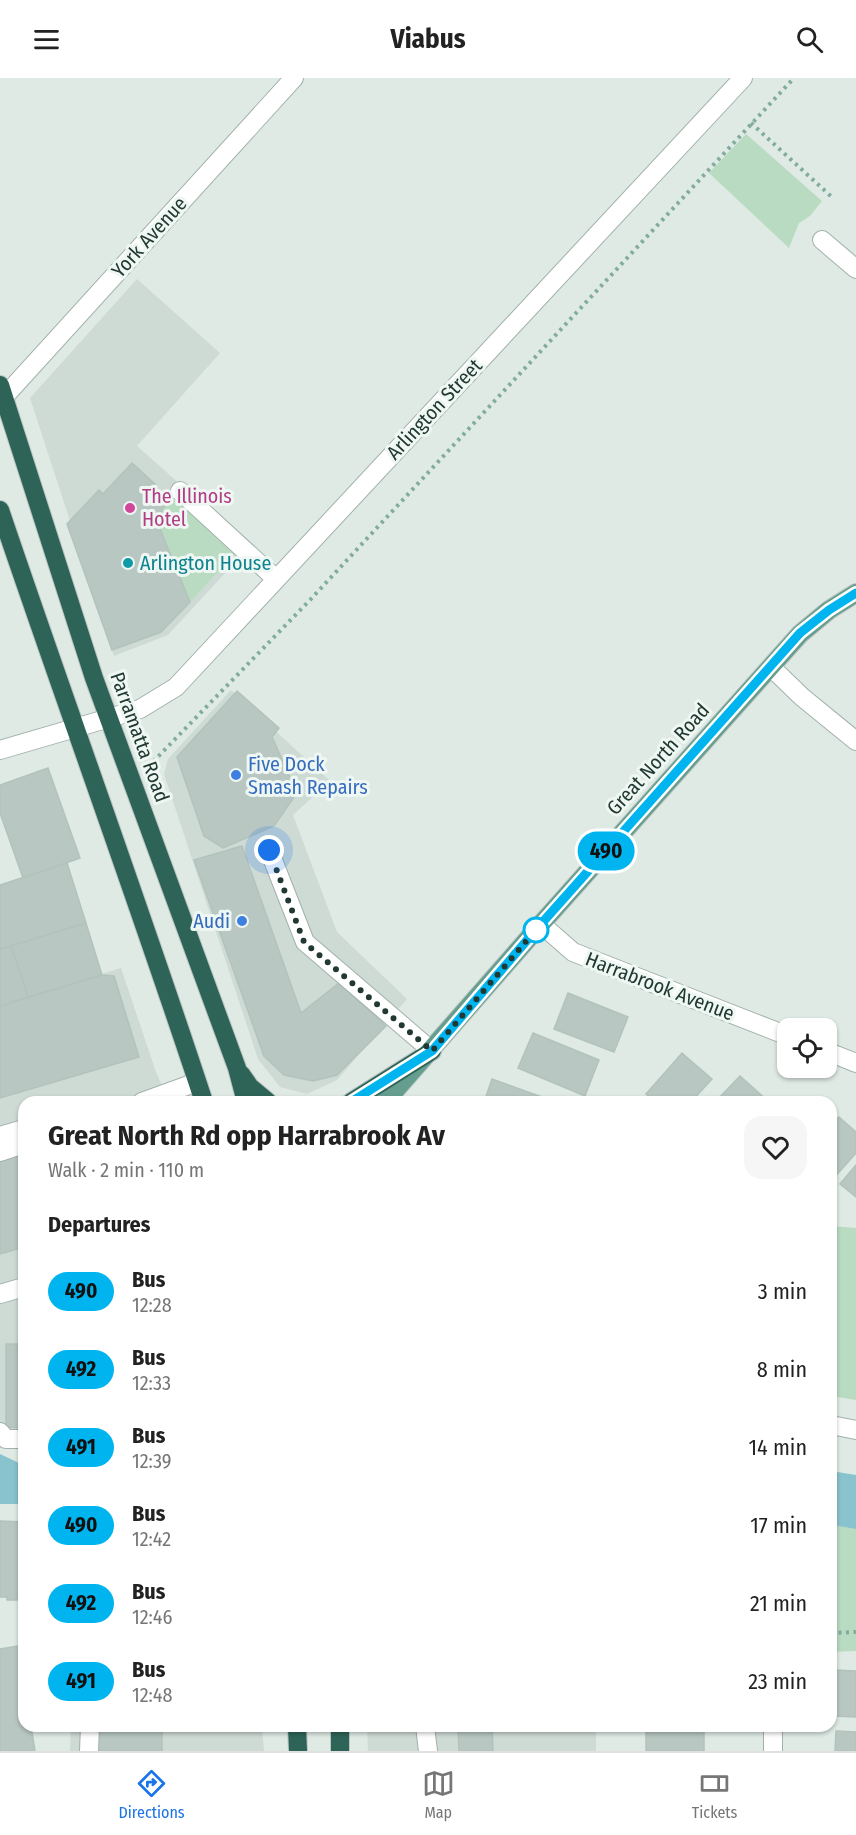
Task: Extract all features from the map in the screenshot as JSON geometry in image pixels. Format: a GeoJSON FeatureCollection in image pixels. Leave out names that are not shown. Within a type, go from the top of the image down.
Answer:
{"type":"FeatureCollection","features":[{"type":"Feature","properties":{"kind":"highway","name":"Parramatta Road"},"geometry":{"type":"LineString","coordinates":[[2,391],[94,678],[237,1068],[244,1096]]}},
{"type":"Feature","properties":{"kind":"highway"},"geometry":{"type":"LineString","coordinates":[[0,510],[96,782],[202,1096]]}},
{"type":"Feature","properties":{"kind":"highway"},"geometry":{"type":"LineString","coordinates":[[361,1096],[432,1051]]}},
{"type":"Feature","properties":{"kind":"highway"},"geometry":{"type":"LineString","coordinates":[[237,1068],[250,1087],[261,1096]]}},
{"type":"Feature","properties":{"kind":"highway"},"geometry":{"type":"LineString","coordinates":[[297,1732],[298,1751]]}},
{"type":"Feature","properties":{"kind":"highway"},"geometry":{"type":"LineString","coordinates":[[340,1732],[340,1751]]}},
{"type":"Feature","properties":{"kind":"main road","name":"Great North Road"},"geometry":{"type":"LineString","coordinates":[[391,1096],[800,633],[829,610],[856,593]]}},
{"type":"Feature","properties":{"kind":"street","name":"York Avenue"},"geometry":{"type":"LineString","coordinates":[[2,391],[294,78]]}},
{"type":"Feature","properties":{"kind":"street","name":"Arlington Street"},"geometry":{"type":"LineString","coordinates":[[0,750],[140,709],[176,687],[743,78]]}},
{"type":"Feature","properties":{"kind":"street"},"geometry":{"type":"LineString","coordinates":[[822,240],[856,269]]}},
{"type":"Feature","properties":{"kind":"street"},"geometry":{"type":"LineString","coordinates":[[180,491],[276,579]]}},
{"type":"Feature","properties":{"kind":"street"},"geometry":{"type":"LineString","coordinates":[[771,667],[802,697],[856,741]]}},
{"type":"Feature","properties":{"kind":"street"},"geometry":{"type":"LineString","coordinates":[[269,850],[304,942],[432,1051]]}},
{"type":"Feature","properties":{"kind":"street","name":"Harrabrook Avenue"},"geometry":{"type":"LineString","coordinates":[[541,924],[573,952],[777,1032]]}},
{"type":"Feature","properties":{"kind":"street"},"geometry":{"type":"LineString","coordinates":[[837,1055],[856,1063]]}},
{"type":"Feature","properties":{"kind":"street"},"geometry":{"type":"LineString","coordinates":[[163,1096],[197,1082]]}},
{"type":"Feature","properties":{"kind":"street"},"geometry":{"type":"LineString","coordinates":[[0,1136],[18,1131]]}},
{"type":"Feature","properties":{"kind":"street"},"geometry":{"type":"LineString","coordinates":[[0,1152],[18,1146]]}},
{"type":"Feature","properties":{"kind":"street"},"geometry":{"type":"LineString","coordinates":[[0,1303],[0,1294],[18,1289]]}},
{"type":"Feature","properties":{"kind":"street"},"geometry":{"type":"LineString","coordinates":[[837,1426],[856,1430]]}},
{"type":"Feature","properties":{"kind":"street"},"geometry":{"type":"LineString","coordinates":[[0,1432],[6,1439],[18,1439]]}},
{"type":"Feature","properties":{"kind":"street"},"geometry":{"type":"LineString","coordinates":[[89,1751],[90,1732]]}},
{"type":"Feature","properties":{"kind":"street"},"geometry":{"type":"LineString","coordinates":[[426,1732],[428,1751]]}},
{"type":"Feature","properties":{"kind":"street"},"geometry":{"type":"LineString","coordinates":[[773,1732],[773,1751]]}},
{"type":"Feature","properties":{"kind":"path"},"geometry":{"type":"LineString","coordinates":[[148,767],[310,600],[794,78]]}},
{"type":"Feature","properties":{"kind":"path"},"geometry":{"type":"LineString","coordinates":[[751,123],[834,199]]}},
{"type":"Feature","properties":{"kind":"path"},"geometry":{"type":"LineString","coordinates":[[837,1633],[856,1632]]}},
{"type":"Feature","properties":{"kind":"shaded area"},"geometry":{"type":"Polygon","coordinates":[[[137,279],[220,353],[137,446],[250,546],[168,635],[114,656],[30,398],[137,279]]]}},
{"type":"Feature","properties":{"kind":"shaded area"},"geometry":{"type":"Polygon","coordinates":[[[231,690],[330,781],[293,815],[337,932],[407,999],[337,1080],[307,1094],[280,1087],[258,1059],[164,774],[168,759],[231,690]]]}},
{"type":"Feature","properties":{"kind":"shaded area"},"geometry":{"type":"Polygon","coordinates":[[[121,968],[166,1096],[18,1096],[18,1448],[0,1448],[0,1006],[121,968]]]}},
{"type":"Feature","properties":{"kind":"shaded area"},"geometry":{"type":"Polygon","coordinates":[[[71,1732],[262,1732],[264,1751],[70,1751],[71,1732]]]}},
{"type":"Feature","properties":{"kind":"shaded area"},"geometry":{"type":"Polygon","coordinates":[[[367,1732],[596,1732],[596,1751],[368,1751],[367,1732]]]}},
{"type":"Feature","properties":{"kind":"green space"},"geometry":{"type":"Polygon","coordinates":[[[746,134],[822,201],[810,216],[799,223],[789,248],[709,173],[746,134]]]}},
{"type":"Feature","properties":{"kind":"green space"},"geometry":{"type":"Polygon","coordinates":[[[172,495],[236,552],[190,602],[158,524],[158,509],[172,495]]]}},
{"type":"Feature","properties":{"kind":"green space"},"geometry":{"type":"Polygon","coordinates":[[[837,1226],[856,1228],[856,1400],[837,1397],[837,1226]]]}},
{"type":"Feature","properties":{"kind":"green space"},"geometry":{"type":"Polygon","coordinates":[[[837,1526],[856,1529],[856,1651],[837,1652],[837,1526]]]}},
{"type":"Feature","properties":{"kind":"water"},"geometry":{"type":"Polygon","coordinates":[[[0,1454],[18,1463],[18,1504],[0,1504],[0,1454]]]}},
{"type":"Feature","properties":{"kind":"water"},"geometry":{"type":"Polygon","coordinates":[[[837,1472],[856,1475],[856,1529],[837,1526],[837,1472]]]}},
{"type":"Feature","properties":{"kind":"building","name":"Arlington House"},"geometry":{"type":"Polygon","coordinates":[[[132,463],[156,485],[153,488],[169,502],[161,510],[166,515],[158,524],[190,602],[161,632],[112,650],[67,524],[99,490],[103,494],[132,463]]]}},
{"type":"Feature","properties":{"kind":"building","name":"Five Dock Smash Repairs"},"geometry":{"type":"Polygon","coordinates":[[[237,691],[279,728],[272,737],[297,793],[274,826],[223,848],[204,836],[177,757],[237,691]]]}},
{"type":"Feature","properties":{"kind":"building"},"geometry":{"type":"Polygon","coordinates":[[[48,768],[80,858],[23,878],[0,813],[0,785],[48,768]]]}},
{"type":"Feature","properties":{"kind":"building","name":"Audi"},"geometry":{"type":"Polygon","coordinates":[[[242,846],[301,1013],[339,983],[386,1026],[337,1075],[313,1081],[284,1075],[264,1056],[194,860],[242,846]]]}},
{"type":"Feature","properties":{"kind":"building"},"geometry":{"type":"Polygon","coordinates":[[[67,863],[86,923],[0,949],[0,885],[67,863]]]}},
{"type":"Feature","properties":{"kind":"building"},"geometry":{"type":"Polygon","coordinates":[[[86,923],[102,975],[28,997],[11,946],[86,923]]]}},
{"type":"Feature","properties":{"kind":"building"},"geometry":{"type":"Polygon","coordinates":[[[11,946],[28,997],[0,1006],[0,949],[11,946]]]}},
{"type":"Feature","properties":{"kind":"building"},"geometry":{"type":"Polygon","coordinates":[[[102,975],[114,976],[139,1057],[0,1098],[0,1006],[102,975]]]}},
{"type":"Feature","properties":{"kind":"building"},"geometry":{"type":"Polygon","coordinates":[[[568,993],[628,1017],[614,1052],[554,1029],[568,993]]]}},
{"type":"Feature","properties":{"kind":"building"},"geometry":{"type":"Polygon","coordinates":[[[533,1033],[599,1060],[585,1096],[518,1068],[533,1033]]]}},
{"type":"Feature","properties":{"kind":"building"},"geometry":{"type":"Polygon","coordinates":[[[682,1053],[712,1079],[696,1096],[648,1096],[646,1094],[682,1053]]]}},
{"type":"Feature","properties":{"kind":"building"},"geometry":{"type":"Polygon","coordinates":[[[740,1076],[762,1096],[721,1096],[740,1076]]]}},
{"type":"Feature","properties":{"kind":"building"},"geometry":{"type":"Polygon","coordinates":[[[492,1079],[539,1096],[486,1096],[492,1079]]]}},
{"type":"Feature","properties":{"kind":"building"},"geometry":{"type":"Polygon","coordinates":[[[839,1117],[856,1132],[856,1153],[837,1174],[837,1119],[839,1117]]]}},
{"type":"Feature","properties":{"kind":"building"},"geometry":{"type":"Polygon","coordinates":[[[18,1154],[18,1249],[0,1254],[0,1159],[18,1154]]]}},
{"type":"Feature","properties":{"kind":"building"},"geometry":{"type":"Polygon","coordinates":[[[856,1165],[856,1197],[840,1184],[856,1165]]]}},
{"type":"Feature","properties":{"kind":"building"},"geometry":{"type":"Polygon","coordinates":[[[6,1344],[18,1344],[18,1428],[6,1427],[6,1344]]]}},
{"type":"Feature","properties":{"kind":"building"},"geometry":{"type":"Polygon","coordinates":[[[0,1521],[18,1522],[18,1600],[7,1600],[7,1597],[0,1597],[0,1521]]]}},
{"type":"Feature","properties":{"kind":"building"},"geometry":{"type":"Polygon","coordinates":[[[18,1646],[18,1732],[32,1732],[35,1751],[0,1751],[0,1649],[18,1646]]]}},
{"type":"Feature","properties":{"kind":"building"},"geometry":{"type":"Polygon","coordinates":[[[837,1670],[856,1671],[856,1717],[837,1716],[837,1670]]]}},
{"type":"Feature","properties":{"kind":"building"},"geometry":{"type":"Polygon","coordinates":[[[837,1731],[856,1732],[856,1751],[835,1751],[837,1731]]]}},
{"type":"Feature","properties":{"kind":"building"},"geometry":{"type":"Polygon","coordinates":[[[97,1732],[162,1732],[162,1751],[97,1751],[97,1732]]]}},
{"type":"Feature","properties":{"kind":"building"},"geometry":{"type":"Polygon","coordinates":[[[458,1732],[492,1732],[493,1751],[459,1751],[458,1732]]]}},
{"type":"Feature","properties":{"kind":"building"},"geometry":{"type":"Polygon","coordinates":[[[646,1732],[704,1732],[704,1751],[646,1751],[646,1732]]]}},
{"type":"Feature","properties":{"kind":"bus line","name":"490"},"geometry":{"type":"LineString","coordinates":[[361,1096],[432,1051],[541,924],[800,633],[829,610],[856,593]]}},
{"type":"Feature","properties":{"kind":"place","name":"The Illinois Hotel"},"geometry":{"type":"Point","coordinates":[130,508]}},
{"type":"Feature","properties":{"kind":"place","name":"Arlington House"},"geometry":{"type":"Point","coordinates":[128,563]}},
{"type":"Feature","properties":{"kind":"place","name":"Five Dock Smash Repairs"},"geometry":{"type":"Point","coordinates":[236,775]}},
{"type":"Feature","properties":{"kind":"place","name":"Audi"},"geometry":{"type":"Point","coordinates":[242,921]}},
{"type":"Feature","properties":{"kind":"route"},"geometry":{"type":"LineString","coordinates":[[269,850],[304,942],[432,1051],[541,924],[536,930]]}}]}
